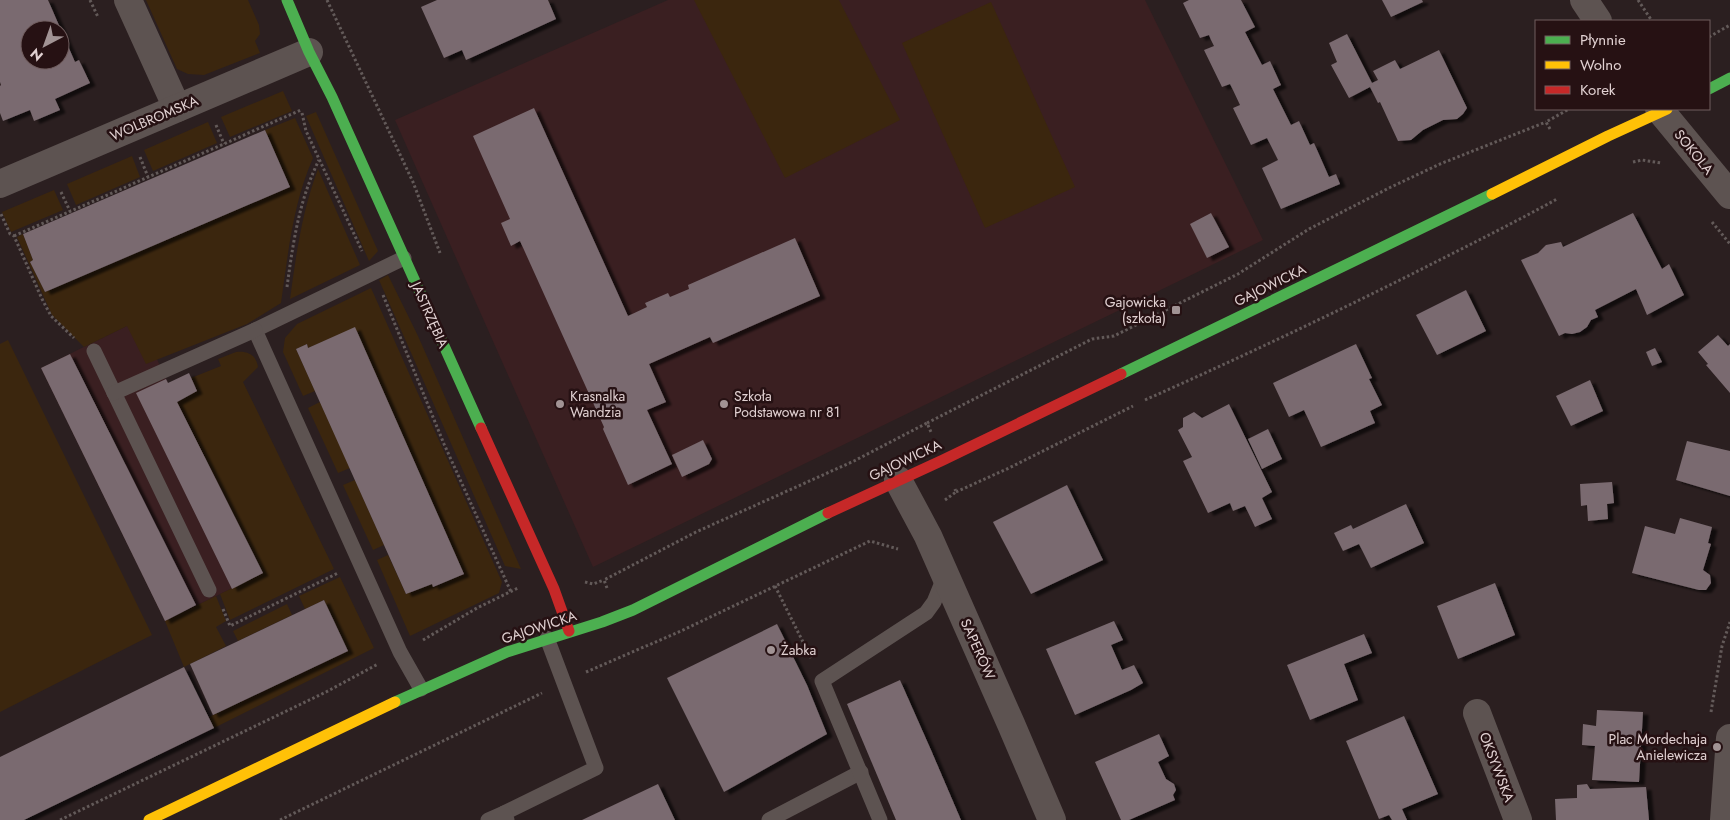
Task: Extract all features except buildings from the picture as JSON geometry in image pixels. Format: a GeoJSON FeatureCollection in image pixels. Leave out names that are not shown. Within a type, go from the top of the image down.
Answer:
{"type":"FeatureCollection","features":[{"type":"Feature","properties":{"kind":"street"},"geometry":{"type":"LineString","coordinates":[[128,0],[177,108]]}},
{"type":"Feature","properties":{"kind":"street","name":"JASTRZĘBIA"},"geometry":{"type":"LineString","coordinates":[[288,0],[309,52],[332,97],[554,589],[569,631]]}},
{"type":"Feature","properties":{"kind":"street"},"geometry":{"type":"LineString","coordinates":[[1584,0],[1597,20]]}},
{"type":"Feature","properties":{"kind":"street","name":"WOLBROMSKA"},"geometry":{"type":"LineString","coordinates":[[0,184],[309,52]]}},
{"type":"Feature","properties":{"kind":"street"},"geometry":{"type":"LineString","coordinates":[[1710,88],[1730,78]]}},
{"type":"Feature","properties":{"kind":"street","name":"SOKOLA"},"geometry":{"type":"LineString","coordinates":[[1662,110],[1730,195]]}},
{"type":"Feature","properties":{"kind":"street","name":"GAJOWICKA"},"geometry":{"type":"LineString","coordinates":[[149,820],[421,689],[519,647],[569,631],[583,629],[619,616],[731,563],[867,494],[1662,110]]}},
{"type":"Feature","properties":{"kind":"street","name":"SAPERÓW"},"geometry":{"type":"LineString","coordinates":[[898,480],[928,536],[1052,820]]}},
{"type":"Feature","properties":{"kind":"street","name":"OKSYWSKA"},"geometry":{"type":"LineString","coordinates":[[1477,713],[1518,820]]}},
{"type":"Feature","properties":{"kind":"street"},"geometry":{"type":"LineString","coordinates":[[1724,820],[1730,738]]}},
{"type":"Feature","properties":{"kind":"lane"},"geometry":{"type":"LineString","coordinates":[[114,392],[255,330],[404,258]]}},
{"type":"Feature","properties":{"kind":"lane"},"geometry":{"type":"LineString","coordinates":[[255,330],[400,652],[421,689]]}},
{"type":"Feature","properties":{"kind":"lane"},"geometry":{"type":"LineString","coordinates":[[94,351],[209,590]]}},
{"type":"Feature","properties":{"kind":"lane"},"geometry":{"type":"LineString","coordinates":[[880,820],[822,681],[926,612],[934,602],[945,575]]}},
{"type":"Feature","properties":{"kind":"lane"},"geometry":{"type":"LineString","coordinates":[[488,820],[505,816],[596,768],[547,638]]}},
{"type":"Feature","properties":{"kind":"lane"},"geometry":{"type":"LineString","coordinates":[[769,820],[861,772]]}},
{"type":"Feature","properties":{"kind":"path"},"geometry":{"type":"LineString","coordinates":[[1638,0],[1651,20]]}},
{"type":"Feature","properties":{"kind":"path"},"geometry":{"type":"LineString","coordinates":[[1710,36],[1730,26]]}},
{"type":"Feature","properties":{"kind":"path"},"geometry":{"type":"LineString","coordinates":[[300,103],[306,132],[373,273],[444,444],[511,592]]}},
{"type":"Feature","properties":{"kind":"path"},"geometry":{"type":"LineString","coordinates":[[14,236],[301,110]]}},
{"type":"Feature","properties":{"kind":"path"},"geometry":{"type":"LineString","coordinates":[[610,594],[604,580],[696,532],[854,461],[1092,339],[1114,336],[1238,274],[1309,229],[1391,187],[1440,164],[1546,122],[1567,110]]}},
{"type":"Feature","properties":{"kind":"path"},"geometry":{"type":"LineString","coordinates":[[215,122],[224,144]]}},
{"type":"Feature","properties":{"kind":"path"},"geometry":{"type":"LineString","coordinates":[[1546,122],[1552,135]]}},
{"type":"Feature","properties":{"kind":"path"},"geometry":{"type":"LineString","coordinates":[[139,156],[148,177]]}},
{"type":"Feature","properties":{"kind":"path"},"geometry":{"type":"LineString","coordinates":[[285,315],[285,300],[300,210],[308,182],[319,160]]}},
{"type":"Feature","properties":{"kind":"path"},"geometry":{"type":"LineString","coordinates":[[1630,163],[1642,160],[1664,164]]}},
{"type":"Feature","properties":{"kind":"path"},"geometry":{"type":"LineString","coordinates":[[60,190],[70,212]]}},
{"type":"Feature","properties":{"kind":"path"},"geometry":{"type":"LineString","coordinates":[[1144,401],[1376,292],[1517,222],[1564,196]]}},
{"type":"Feature","properties":{"kind":"path"},"geometry":{"type":"LineString","coordinates":[[0,212],[10,234],[14,236],[51,316],[86,349],[94,351]]}},
{"type":"Feature","properties":{"kind":"path"},"geometry":{"type":"LineString","coordinates":[[956,492],[1135,405]]}},
{"type":"Feature","properties":{"kind":"path"},"geometry":{"type":"LineString","coordinates":[[927,423],[933,438]]}},
{"type":"Feature","properties":{"kind":"path"},"geometry":{"type":"LineString","coordinates":[[280,820],[565,682],[870,541],[900,550],[928,536]]}},
{"type":"Feature","properties":{"kind":"path"},"geometry":{"type":"LineString","coordinates":[[209,590],[218,595],[230,626],[346,569]]}},
{"type":"Feature","properties":{"kind":"path"},"geometry":{"type":"LineString","coordinates":[[775,586],[822,681]]}},
{"type":"Feature","properties":{"kind":"path"},"geometry":{"type":"LineString","coordinates":[[60,820],[326,692],[477,608],[519,588]]}},
{"type":"Feature","properties":{"kind":"shaded area"},"geometry":{"type":"Polygon","coordinates":[[[146,0],[248,0],[259,25],[260,34],[255,41],[260,53],[204,75],[188,74],[177,69],[146,0]]]}},
{"type":"Feature","properties":{"kind":"shaded area","name":"Szkoła Podstawowa nr 81"},"geometry":{"type":"Polygon","coordinates":[[[668,0],[1145,0],[1263,240],[593,567],[395,120],[668,0]]]}},
{"type":"Feature","properties":{"kind":"shaded area"},"geometry":{"type":"Polygon","coordinates":[[[694,0],[839,0],[900,120],[785,178],[694,0]]]}},
{"type":"Feature","properties":{"kind":"shaded area"},"geometry":{"type":"Polygon","coordinates":[[[991,2],[1075,187],[985,228],[902,43],[991,2]]]}},
{"type":"Feature","properties":{"kind":"shaded area"},"geometry":{"type":"Polygon","coordinates":[[[283,91],[292,111],[230,137],[221,117],[283,91]]]}},
{"type":"Feature","properties":{"kind":"shaded area"},"geometry":{"type":"Polygon","coordinates":[[[316,112],[378,251],[369,261],[306,116],[316,112]]]}},
{"type":"Feature","properties":{"kind":"shaded area"},"geometry":{"type":"Polygon","coordinates":[[[295,118],[313,158],[296,211],[281,303],[247,324],[146,364],[127,326],[84,347],[52,315],[17,237],[23,234],[33,260],[30,262],[45,292],[290,187],[265,130],[295,118]]]}},
{"type":"Feature","properties":{"kind":"shaded area"},"geometry":{"type":"Polygon","coordinates":[[[208,122],[217,143],[153,171],[144,150],[208,122]]]}},
{"type":"Feature","properties":{"kind":"shaded area"},"geometry":{"type":"Polygon","coordinates":[[[132,156],[140,177],[76,205],[67,184],[132,156]]]}},
{"type":"Feature","properties":{"kind":"shaded area"},"geometry":{"type":"Polygon","coordinates":[[[318,169],[360,265],[290,299],[304,217],[318,169]]]}},
{"type":"Feature","properties":{"kind":"shaded area"},"geometry":{"type":"Polygon","coordinates":[[[54,190],[63,210],[11,232],[2,212],[54,190]]]}},
{"type":"Feature","properties":{"kind":"shaded area"},"geometry":{"type":"Polygon","coordinates":[[[388,275],[418,336],[521,569],[505,566],[379,280],[388,275]]]}},
{"type":"Feature","properties":{"kind":"shaded area"},"geometry":{"type":"Polygon","coordinates":[[[371,288],[502,582],[499,593],[410,636],[377,560],[388,555],[406,594],[432,584],[434,587],[464,574],[355,328],[308,348],[307,344],[296,349],[315,391],[303,396],[283,352],[285,338],[297,324],[371,288]]]}},
{"type":"Feature","properties":{"kind":"shaded area"},"geometry":{"type":"Polygon","coordinates":[[[139,320],[166,379],[263,573],[165,621],[41,368],[139,320]]]}},
{"type":"Feature","properties":{"kind":"shaded area"},"geometry":{"type":"Polygon","coordinates":[[[8,340],[152,635],[0,712],[0,344],[8,340]]]}},
{"type":"Feature","properties":{"kind":"shaded area"},"geometry":{"type":"Polygon","coordinates":[[[236,352],[250,354],[257,363],[258,367],[243,382],[334,569],[230,620],[220,594],[263,573],[177,402],[197,391],[191,378],[221,366],[218,359],[236,352]]]}},
{"type":"Feature","properties":{"kind":"shaded area"},"geometry":{"type":"Polygon","coordinates":[[[320,402],[350,468],[338,473],[308,408],[320,402]]]}},
{"type":"Feature","properties":{"kind":"shaded area"},"geometry":{"type":"Polygon","coordinates":[[[355,480],[384,545],[373,550],[343,485],[355,480]]]}},
{"type":"Feature","properties":{"kind":"shaded area"},"geometry":{"type":"Polygon","coordinates":[[[340,577],[374,648],[214,728],[209,717],[348,651],[324,600],[305,609],[299,596],[340,577]]]}},
{"type":"Feature","properties":{"kind":"shaded area"},"geometry":{"type":"Polygon","coordinates":[[[216,596],[226,621],[216,627],[226,646],[184,667],[165,621],[216,596]]]}},
{"type":"Feature","properties":{"kind":"shaded area"},"geometry":{"type":"Polygon","coordinates":[[[287,604],[292,615],[238,641],[233,631],[287,604]]]}},
{"type":"Feature","properties":{"kind":"traffic: fast"},"geometry":{"type":"LineString","coordinates":[[287,0],[481,428]]}},
{"type":"Feature","properties":{"kind":"traffic: fast"},"geometry":{"type":"LineString","coordinates":[[1710,88],[1730,78]]}},
{"type":"Feature","properties":{"kind":"traffic: fast"},"geometry":{"type":"LineString","coordinates":[[1121,374],[1492,194]]}},
{"type":"Feature","properties":{"kind":"traffic: fast"},"geometry":{"type":"LineString","coordinates":[[395,702],[507,652],[602,622],[633,610],[828,513]]}},
{"type":"Feature","properties":{"kind":"traffic: slow"},"geometry":{"type":"LineString","coordinates":[[1492,194],[1665,110]]}},
{"type":"Feature","properties":{"kind":"traffic: slow"},"geometry":{"type":"LineString","coordinates":[[149,820],[395,702]]}},
{"type":"Feature","properties":{"kind":"traffic: jam"},"geometry":{"type":"LineString","coordinates":[[828,513],[1121,374]]}},
{"type":"Feature","properties":{"kind":"traffic: jam"},"geometry":{"type":"LineString","coordinates":[[481,428],[554,589],[569,631]]}},
{"type":"Feature","properties":{"kind":"place","name":"Gajowicka (szkoła)"},"geometry":{"type":"Point","coordinates":[1176,310]}},
{"type":"Feature","properties":{"kind":"place","name":"Krasnalka Wandzia"},"geometry":{"type":"Point","coordinates":[560,404]}},
{"type":"Feature","properties":{"kind":"place","name":"Szkoła Podstawowa nr 81"},"geometry":{"type":"Point","coordinates":[724,404]}},
{"type":"Feature","properties":{"kind":"place","name":"Żabka"},"geometry":{"type":"Point","coordinates":[771,650]}},
{"type":"Feature","properties":{"kind":"place","name":"Plac Mordechaja Anielewicza"},"geometry":{"type":"Point","coordinates":[1717,747]}}]}
